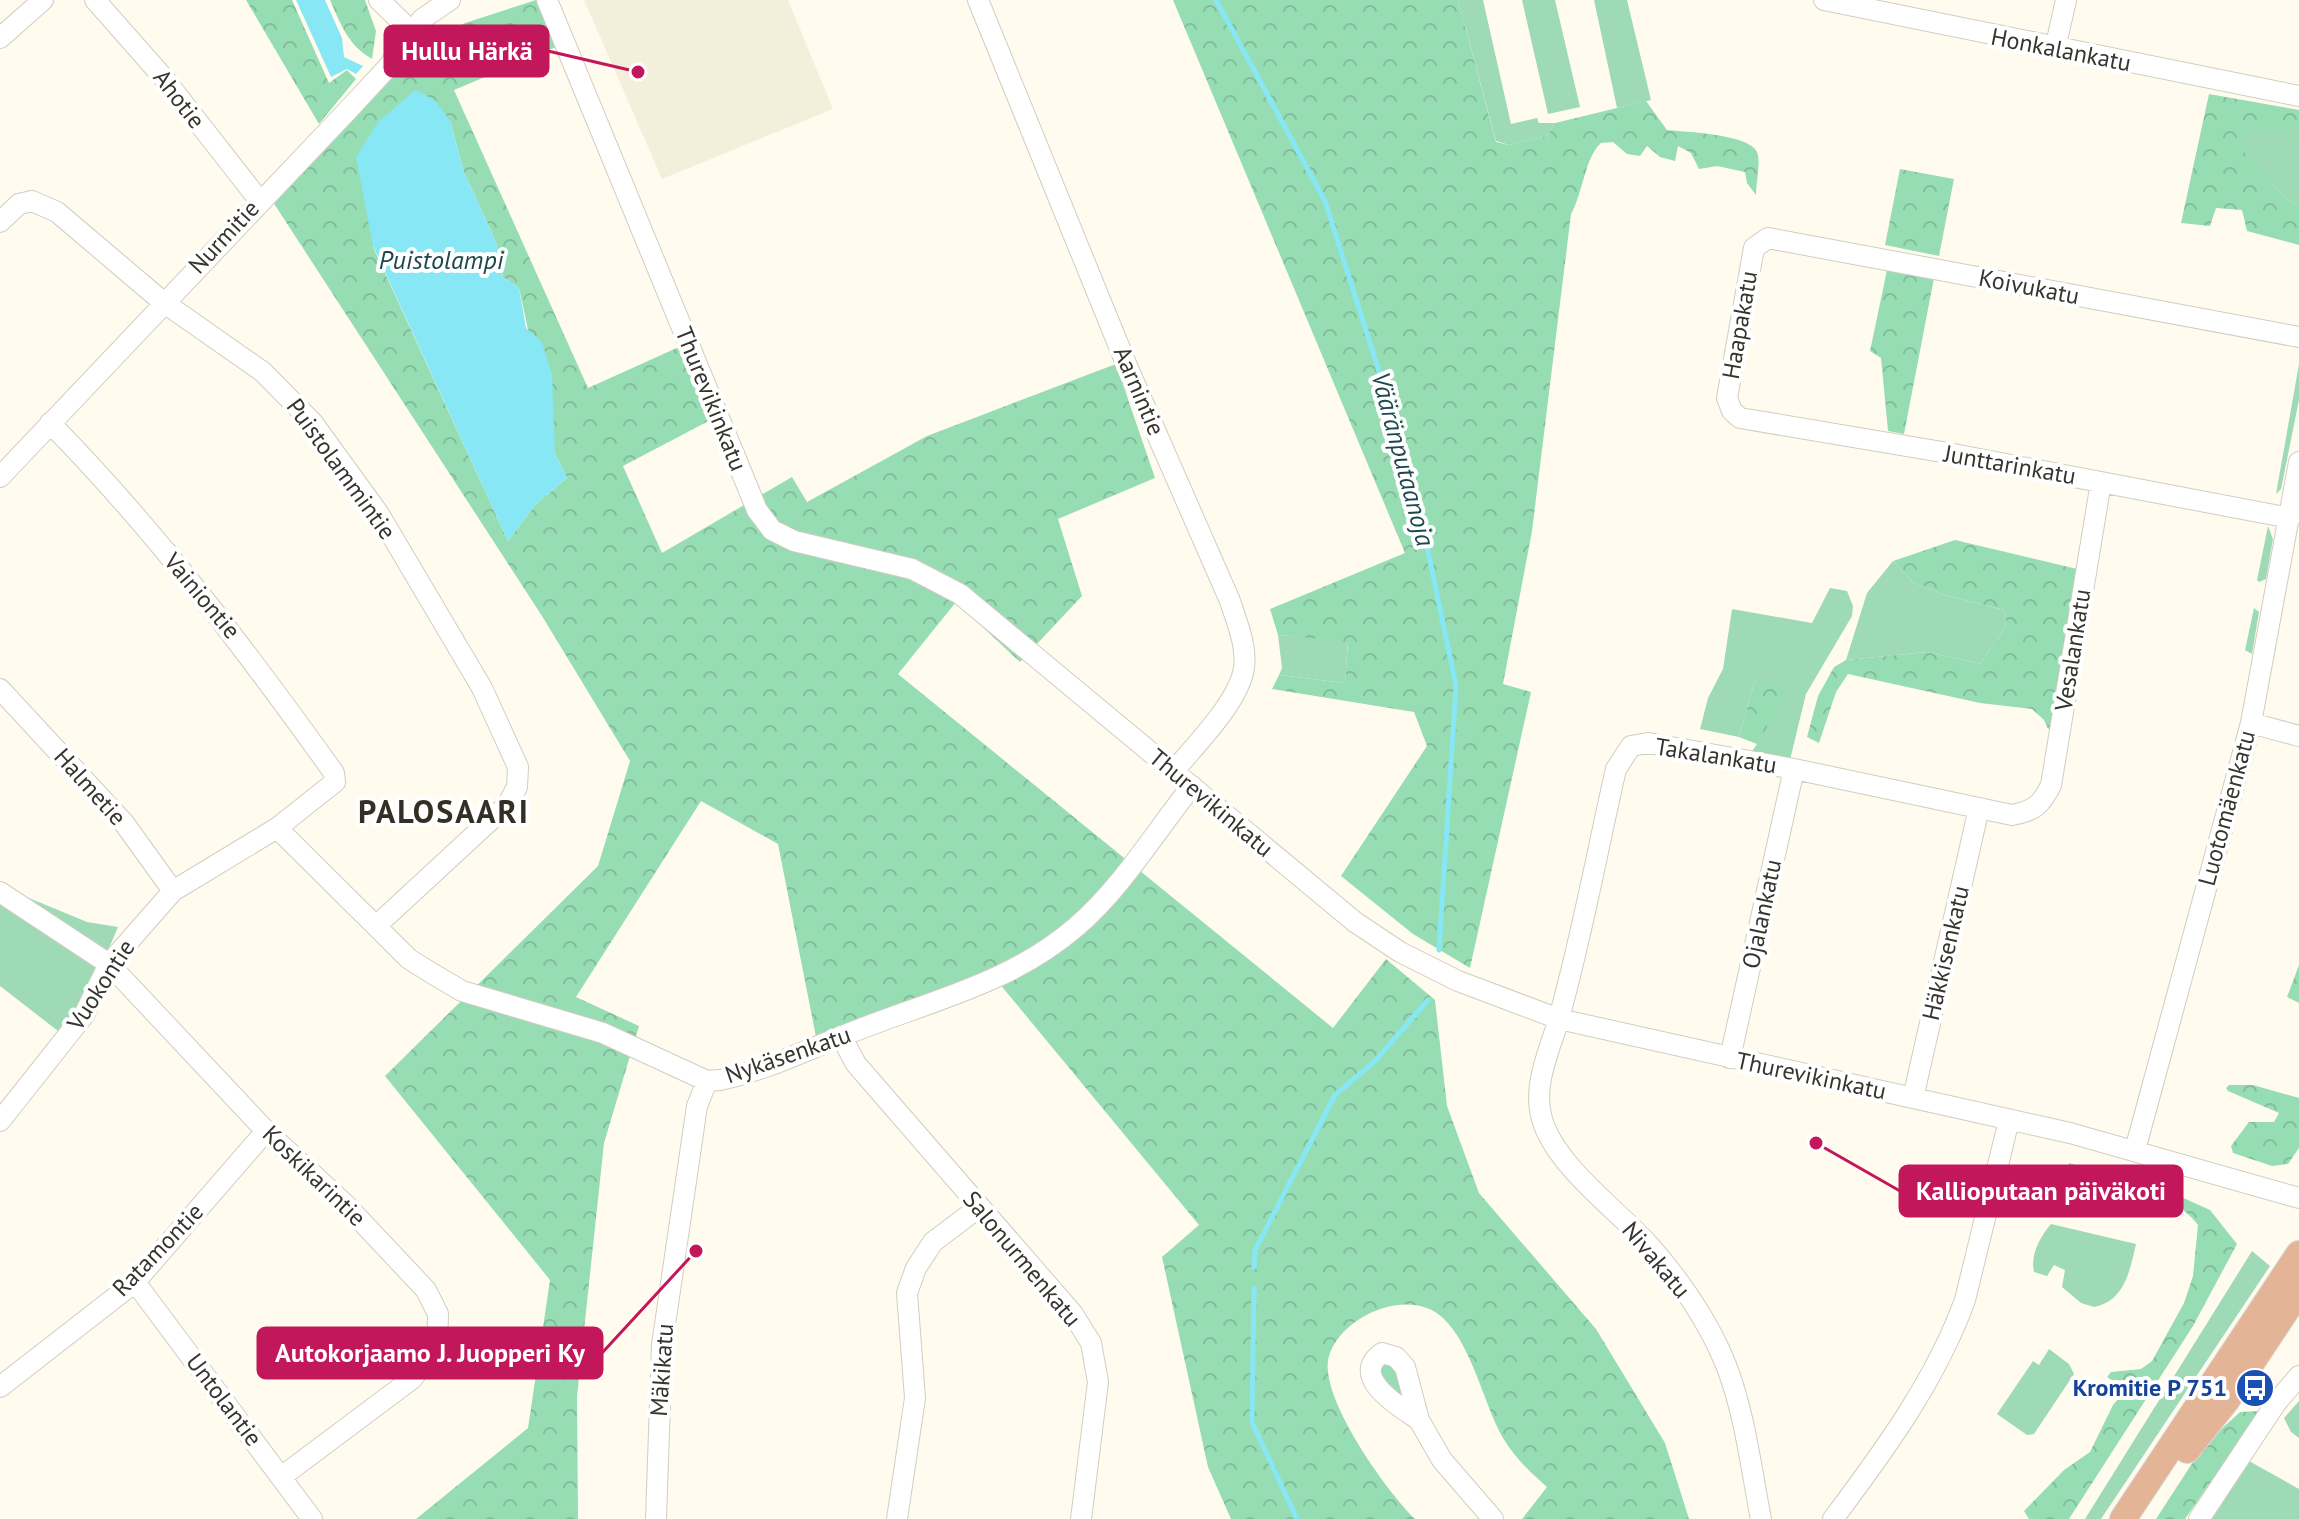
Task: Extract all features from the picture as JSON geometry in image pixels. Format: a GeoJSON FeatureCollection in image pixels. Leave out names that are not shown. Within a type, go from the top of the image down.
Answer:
{"type":"FeatureCollection","features":[{"type":"Feature","properties":{"kind":"main road"},"geometry":{"type":"LineString","coordinates":[[2123,1519],[2299,1254]]}},
{"type":"Feature","properties":{"kind":"main road"},"geometry":{"type":"LineString","coordinates":[[2149,1484],[2185,1453],[2226,1401],[2299,1291]]}},
{"type":"Feature","properties":{"kind":"street"},"geometry":{"type":"LineString","coordinates":[[0,38],[43,0]]}},
{"type":"Feature","properties":{"kind":"street","name":"Ahotie"},"geometry":{"type":"LineString","coordinates":[[95,0],[162,76],[259,200]]}},
{"type":"Feature","properties":{"kind":"street"},"geometry":{"type":"LineString","coordinates":[[379,0],[412,32]]}},
{"type":"Feature","properties":{"kind":"street","name":"Nurmitie"},"geometry":{"type":"LineString","coordinates":[[0,477],[388,67],[422,19],[450,0]]}},
{"type":"Feature","properties":{"kind":"street","name":"Thurevikinkatu"},"geometry":{"type":"LineString","coordinates":[[547,0],[757,510],[772,530],[794,541],[912,569],[960,594],[1355,922],[1400,952],[1503,1001],[1559,1019],[2135,1150],[2299,1198]]}},
{"type":"Feature","properties":{"kind":"street","name":"Aarnintie"},"geometry":{"type":"LineString","coordinates":[[978,0],[1127,366],[1230,601],[1242,637],[1244,670],[1233,696],[1174,771]]}},
{"type":"Feature","properties":{"kind":"street","name":"Honkalankatu"},"geometry":{"type":"LineString","coordinates":[[1824,0],[2299,96]]}},
{"type":"Feature","properties":{"kind":"street"},"geometry":{"type":"LineString","coordinates":[[2055,49],[2066,0]]}},
{"type":"Feature","properties":{"kind":"street","name":"Puistolammintie"},"geometry":{"type":"LineString","coordinates":[[0,222],[19,204],[32,201],[57,212],[163,302],[263,372],[313,423],[379,514],[482,688],[518,767],[517,787],[508,804],[376,926]]}},
{"type":"Feature","properties":{"kind":"street","name":"Koivukatu"},"geometry":{"type":"LineString","coordinates":[[1760,241],[1785,241],[2299,337]]}},
{"type":"Feature","properties":{"kind":"street","name":"Haapakatu"},"geometry":{"type":"LineString","coordinates":[[1732,411],[1727,398],[1754,248],[1760,241]]}},
{"type":"Feature","properties":{"kind":"street","name":"Junttarinkatu"},"geometry":{"type":"LineString","coordinates":[[1732,411],[1740,418],[2290,518]]}},
{"type":"Feature","properties":{"kind":"street","name":"Vainiontie"},"geometry":{"type":"LineString","coordinates":[[50,423],[98,472],[232,630],[334,773],[335,782]]}},
{"type":"Feature","properties":{"kind":"street","name":"Luotomäenkatu"},"geometry":{"type":"LineString","coordinates":[[2135,1150],[2180,973],[2251,723],[2299,462]]}},
{"type":"Feature","properties":{"kind":"street","name":"Vesalankatu"},"geometry":{"type":"LineString","coordinates":[[2032,811],[2043,801],[2051,785],[2101,482]]}},
{"type":"Feature","properties":{"kind":"street","name":"Halmetie"},"geometry":{"type":"LineString","coordinates":[[0,689],[124,823],[173,891]]}},
{"type":"Feature","properties":{"kind":"street"},"geometry":{"type":"LineString","coordinates":[[2251,723],[2299,736]]}},
{"type":"Feature","properties":{"kind":"street","name":"Takalankatu"},"geometry":{"type":"LineString","coordinates":[[1559,1019],[1616,769],[1631,746],[1648,743],[1794,769],[2012,815],[2032,811]]}},
{"type":"Feature","properties":{"kind":"street","name":"Ojalankatu"},"geometry":{"type":"LineString","coordinates":[[1730,1058],[1794,769]]}},
{"type":"Feature","properties":{"kind":"street","name":"Vuokontie"},"geometry":{"type":"LineString","coordinates":[[0,1121],[84,1015],[109,964],[173,891],[277,828],[335,782]]}},
{"type":"Feature","properties":{"kind":"street","name":"Nykäsenkatu"},"geometry":{"type":"LineString","coordinates":[[277,828],[409,959],[462,991],[603,1033],[707,1081],[748,1074],[841,1036],[952,997],[1033,959],[1078,926],[1192,786]]}},
{"type":"Feature","properties":{"kind":"street","name":"Häkkisenkatu"},"geometry":{"type":"LineString","coordinates":[[1913,1098],[1979,808]]}},
{"type":"Feature","properties":{"kind":"street","name":"Koskikarintie"},"geometry":{"type":"LineString","coordinates":[[0,892],[109,964],[266,1131],[366,1226],[426,1290],[438,1314],[437,1347],[412,1379],[281,1477]]}},
{"type":"Feature","properties":{"kind":"street","name":"Nivakatu"},"geometry":{"type":"LineString","coordinates":[[1559,1019],[1539,1093],[1542,1119],[1555,1145],[1648,1244],[1693,1304],[1726,1364],[1744,1427],[1761,1519]]}},
{"type":"Feature","properties":{"kind":"street","name":"Salonurmenkatu"},"geometry":{"type":"LineString","coordinates":[[841,1036],[856,1064],[1073,1314],[1091,1343],[1098,1382],[1081,1519]]}},
{"type":"Feature","properties":{"kind":"street","name":"Mäkikatu"},"geometry":{"type":"LineString","coordinates":[[656,1519],[662,1345],[697,1106],[707,1081]]}},
{"type":"Feature","properties":{"kind":"street"},"geometry":{"type":"LineString","coordinates":[[1833,1519],[1917,1400],[1955,1328],[1965,1300],[2009,1120]]}},
{"type":"Feature","properties":{"kind":"street","name":"Ratamontie"},"geometry":{"type":"LineString","coordinates":[[0,1387],[135,1282],[266,1131]]}},
{"type":"Feature","properties":{"kind":"street","name":"Thurevikinkatu"},"geometry":{"type":"LineString","coordinates":[[2230,1176],[2272,1194],[2299,1215]]}},
{"type":"Feature","properties":{"kind":"street"},"geometry":{"type":"LineString","coordinates":[[897,1519],[915,1398],[907,1293],[916,1268],[933,1242],[978,1208]]}},
{"type":"Feature","properties":{"kind":"street","name":"Untolantie"},"geometry":{"type":"LineString","coordinates":[[135,1282],[312,1519]]}},
{"type":"Feature","properties":{"kind":"street"},"geometry":{"type":"LineString","coordinates":[[2199,1519],[2276,1403],[2299,1376]]}},
{"type":"Feature","properties":{"kind":"street"},"geometry":{"type":"LineString","coordinates":[[1419,1420],[1442,1460],[1493,1519]]}},
{"type":"Feature","properties":{"kind":"shaded area"},"geometry":{"type":"Polygon","coordinates":[[[584,0],[788,0],[833,109],[662,179],[584,0]]]}},
{"type":"Feature","properties":{"kind":"green space"},"geometry":{"type":"Polygon","coordinates":[[[246,0],[292,0],[329,83],[347,70],[356,79],[319,124],[246,0]]]}},
{"type":"Feature","properties":{"kind":"green space"},"geometry":{"type":"Polygon","coordinates":[[[330,0],[365,0],[376,31],[372,59],[351,41],[330,0]]]}},
{"type":"Feature","properties":{"kind":"green space"},"geometry":{"type":"Polygon","coordinates":[[[536,0],[550,0],[568,42],[454,90],[588,388],[690,342],[720,415],[623,466],[662,553],[792,477],[807,502],[927,436],[1116,364],[1155,478],[1058,519],[1082,596],[1020,662],[956,602],[898,674],[1333,1028],[1386,959],[1435,1000],[1447,1106],[1479,1193],[1596,1329],[1665,1443],[1689,1519],[1522,1519],[1547,1487],[1503,1438],[1470,1359],[1443,1318],[1429,1309],[1395,1305],[1361,1318],[1347,1329],[1329,1356],[1328,1373],[1333,1394],[1357,1442],[1388,1488],[1415,1519],[1231,1519],[1208,1467],[1162,1257],[1199,1225],[994,977],[818,1047],[778,844],[701,801],[576,997],[639,1026],[604,1143],[577,1396],[578,1519],[416,1519],[528,1428],[550,1280],[385,1076],[598,866],[630,761],[542,616],[273,202],[429,40],[465,23],[536,0]],[[450,121],[373,247],[508,541],[535,505],[567,478],[555,454],[519,288],[503,277],[496,242],[464,172],[450,121]]]}},
{"type":"Feature","properties":{"kind":"green space"},"geometry":{"type":"Polygon","coordinates":[[[1173,0],[1458,0],[1496,142],[1509,145],[1547,136],[1555,123],[1646,101],[1667,130],[1730,138],[1752,146],[1757,152],[1756,195],[1747,183],[1745,172],[1717,166],[1699,169],[1691,153],[1678,146],[1675,161],[1660,157],[1647,146],[1640,156],[1627,154],[1613,142],[1601,143],[1588,166],[1571,214],[1532,531],[1503,684],[1531,692],[1470,968],[1413,934],[1341,876],[1427,746],[1414,712],[1272,689],[1279,675],[1345,683],[1348,642],[1278,635],[1270,609],[1405,553],[1173,0]]]}},
{"type":"Feature","properties":{"kind":"green space"},"geometry":{"type":"Polygon","coordinates":[[[1458,0],[1483,0],[1511,124],[1537,118],[1539,123],[1555,123],[1547,136],[1509,145],[1496,141],[1458,0]]]}},
{"type":"Feature","properties":{"kind":"green space"},"geometry":{"type":"Polygon","coordinates":[[[1522,0],[1555,0],[1580,107],[1548,114],[1522,0]]]}},
{"type":"Feature","properties":{"kind":"green space"},"geometry":{"type":"Polygon","coordinates":[[[1594,0],[1627,0],[1651,100],[1617,108],[1594,0]]]}},
{"type":"Feature","properties":{"kind":"green space"},"geometry":{"type":"Polygon","coordinates":[[[2209,94],[2299,110],[2299,130],[2243,131],[2244,152],[2284,197],[2299,207],[2299,245],[2247,231],[2242,210],[2216,208],[2210,226],[2181,223],[2209,94]]]}},
{"type":"Feature","properties":{"kind":"green space"},"geometry":{"type":"Polygon","coordinates":[[[2243,130],[2299,130],[2299,207],[2284,197],[2243,152],[2243,130]]]}},
{"type":"Feature","properties":{"kind":"green space"},"geometry":{"type":"Polygon","coordinates":[[[1900,169],[1954,179],[1939,256],[1885,245],[1900,169]]]}},
{"type":"Feature","properties":{"kind":"green space"},"geometry":{"type":"Polygon","coordinates":[[[1887,270],[1934,278],[1904,434],[1888,431],[1881,358],[1870,351],[1887,270]]]}},
{"type":"Feature","properties":{"kind":"green space"},"geometry":{"type":"Polygon","coordinates":[[[2299,364],[2299,400],[2281,489],[2276,494],[2299,364]]]}},
{"type":"Feature","properties":{"kind":"green space"},"geometry":{"type":"Polygon","coordinates":[[[2268,526],[2273,539],[2266,579],[2259,582],[2257,580],[2268,526]]]}},
{"type":"Feature","properties":{"kind":"green space"},"geometry":{"type":"Polygon","coordinates":[[[1955,540],[2077,569],[2055,726],[2048,729],[2044,720],[2032,709],[1980,703],[1848,674],[1836,692],[1819,743],[1807,737],[1818,696],[1834,667],[1846,660],[1927,652],[1981,664],[2003,632],[2004,610],[1945,595],[1913,582],[1893,561],[1955,540]]]}},
{"type":"Feature","properties":{"kind":"green space"},"geometry":{"type":"Polygon","coordinates":[[[1893,561],[1913,582],[1945,595],[2004,610],[2003,632],[1981,664],[1927,652],[1846,660],[1867,593],[1893,561]]]}},
{"type":"Feature","properties":{"kind":"green space"},"geometry":{"type":"Polygon","coordinates":[[[1830,588],[1847,591],[1853,606],[1852,616],[1806,694],[1790,760],[1751,753],[1757,744],[1755,680],[1739,737],[1700,729],[1708,698],[1723,669],[1732,609],[1812,623],[1830,588]]]}},
{"type":"Feature","properties":{"kind":"green space"},"geometry":{"type":"Polygon","coordinates":[[[2254,608],[2259,612],[2252,654],[2245,650],[2254,608]]]}},
{"type":"Feature","properties":{"kind":"green space"},"geometry":{"type":"Polygon","coordinates":[[[1278,635],[1348,641],[1345,683],[1279,675],[1282,668],[1278,635]]]}},
{"type":"Feature","properties":{"kind":"green space"},"geometry":{"type":"Polygon","coordinates":[[[1755,680],[1789,689],[1757,744],[1739,737],[1755,680]]]}},
{"type":"Feature","properties":{"kind":"green space"},"geometry":{"type":"Polygon","coordinates":[[[0,886],[87,922],[118,927],[89,995],[58,1031],[0,986],[0,886]]]}},
{"type":"Feature","properties":{"kind":"green space"},"geometry":{"type":"Polygon","coordinates":[[[2299,965],[2299,1003],[2287,997],[2299,965]]]}},
{"type":"Feature","properties":{"kind":"green space"},"geometry":{"type":"Polygon","coordinates":[[[2229,1085],[2253,1085],[2299,1098],[2299,1148],[2288,1164],[2272,1166],[2233,1153],[2231,1146],[2249,1122],[2274,1122],[2279,1113],[2228,1091],[2226,1088],[2229,1085]]]}},
{"type":"Feature","properties":{"kind":"green space"},"geometry":{"type":"Polygon","coordinates":[[[2069,1163],[2179,1196],[2210,1210],[2237,1244],[2193,1326],[2069,1519],[2029,1519],[2024,1511],[2064,1470],[2090,1452],[2113,1405],[2126,1390],[2107,1377],[2111,1372],[2141,1369],[2152,1361],[2184,1303],[2193,1276],[2198,1225],[2187,1213],[2156,1196],[2067,1173],[2069,1163]]]}},
{"type":"Feature","properties":{"kind":"green space"},"geometry":{"type":"Polygon","coordinates":[[[2051,1224],[2136,1244],[2124,1283],[2113,1298],[2094,1307],[2081,1303],[2062,1287],[2065,1270],[2054,1265],[2047,1276],[2034,1272],[2033,1259],[2037,1246],[2051,1224]]]}},
{"type":"Feature","properties":{"kind":"green space"},"geometry":{"type":"Polygon","coordinates":[[[2252,1251],[2270,1266],[2101,1519],[2085,1519],[2252,1251]]]}},
{"type":"Feature","properties":{"kind":"green space"},"geometry":{"type":"Polygon","coordinates":[[[2049,1349],[2069,1364],[2074,1374],[2034,1434],[2027,1435],[1997,1414],[2033,1361],[2039,1365],[2049,1349]]]}},
{"type":"Feature","properties":{"kind":"green space"},"geometry":{"type":"Polygon","coordinates":[[[1394,1361],[1416,1414],[1384,1391],[1377,1363],[1394,1361]]]}},
{"type":"Feature","properties":{"kind":"green space"},"geometry":{"type":"Polygon","coordinates":[[[2299,1401],[2299,1438],[2291,1432],[2284,1418],[2299,1401]]]}},
{"type":"Feature","properties":{"kind":"green space"},"geometry":{"type":"Polygon","coordinates":[[[2260,1411],[2185,1519],[2156,1519],[2204,1445],[2240,1412],[2260,1411]]]}},
{"type":"Feature","properties":{"kind":"green space"},"geometry":{"type":"Polygon","coordinates":[[[2249,1461],[2299,1489],[2299,1519],[2212,1519],[2249,1461]]]}},
{"type":"Feature","properties":{"kind":"water"},"geometry":{"type":"Polygon","coordinates":[[[296,0],[325,0],[342,38],[344,57],[363,66],[356,74],[347,69],[331,77],[296,0]]]}},
{"type":"Feature","properties":{"kind":"water","name":"Puistolampi"},"geometry":{"type":"Polygon","coordinates":[[[415,90],[435,100],[450,121],[464,172],[496,242],[503,277],[519,288],[526,328],[542,342],[552,375],[555,454],[567,478],[535,505],[508,541],[373,246],[356,157],[378,122],[415,90]]]}},
{"type":"Feature","properties":{"kind":"waterway","name":"Vääränputaanoja"},"geometry":{"type":"LineString","coordinates":[[1216,0],[1325,201],[1413,479],[1456,686],[1439,950]]}},
{"type":"Feature","properties":{"kind":"waterway","name":"Vääränputaanoja"},"geometry":{"type":"LineString","coordinates":[[1254,1267],[1255,1250],[1335,1095],[1375,1061],[1428,1000]]}},
{"type":"Feature","properties":{"kind":"waterway","name":"Vääränputaanoja"},"geometry":{"type":"LineString","coordinates":[[1254,1288],[1252,1422],[1297,1519]]}},
{"type":"Feature","properties":{"kind":"place","name":"Hullu Härkä"},"geometry":{"type":"Point","coordinates":[638,72]}},
{"type":"Feature","properties":{"kind":"place","name":"Kallioputaan päiväkoti"},"geometry":{"type":"Point","coordinates":[1816,1143]}},
{"type":"Feature","properties":{"kind":"place","name":"Autokorjaamo J. Juopperi Ky"},"geometry":{"type":"Point","coordinates":[696,1251]}},
{"type":"Feature","properties":{"kind":"place","name":"Kromitie P 751"},"geometry":{"type":"Point","coordinates":[2255,1388]}},
{"type":"Feature","properties":{"kind":"district","name":"PALOSAARI"},"geometry":{"type":"Point","coordinates":[444,812]}}]}
